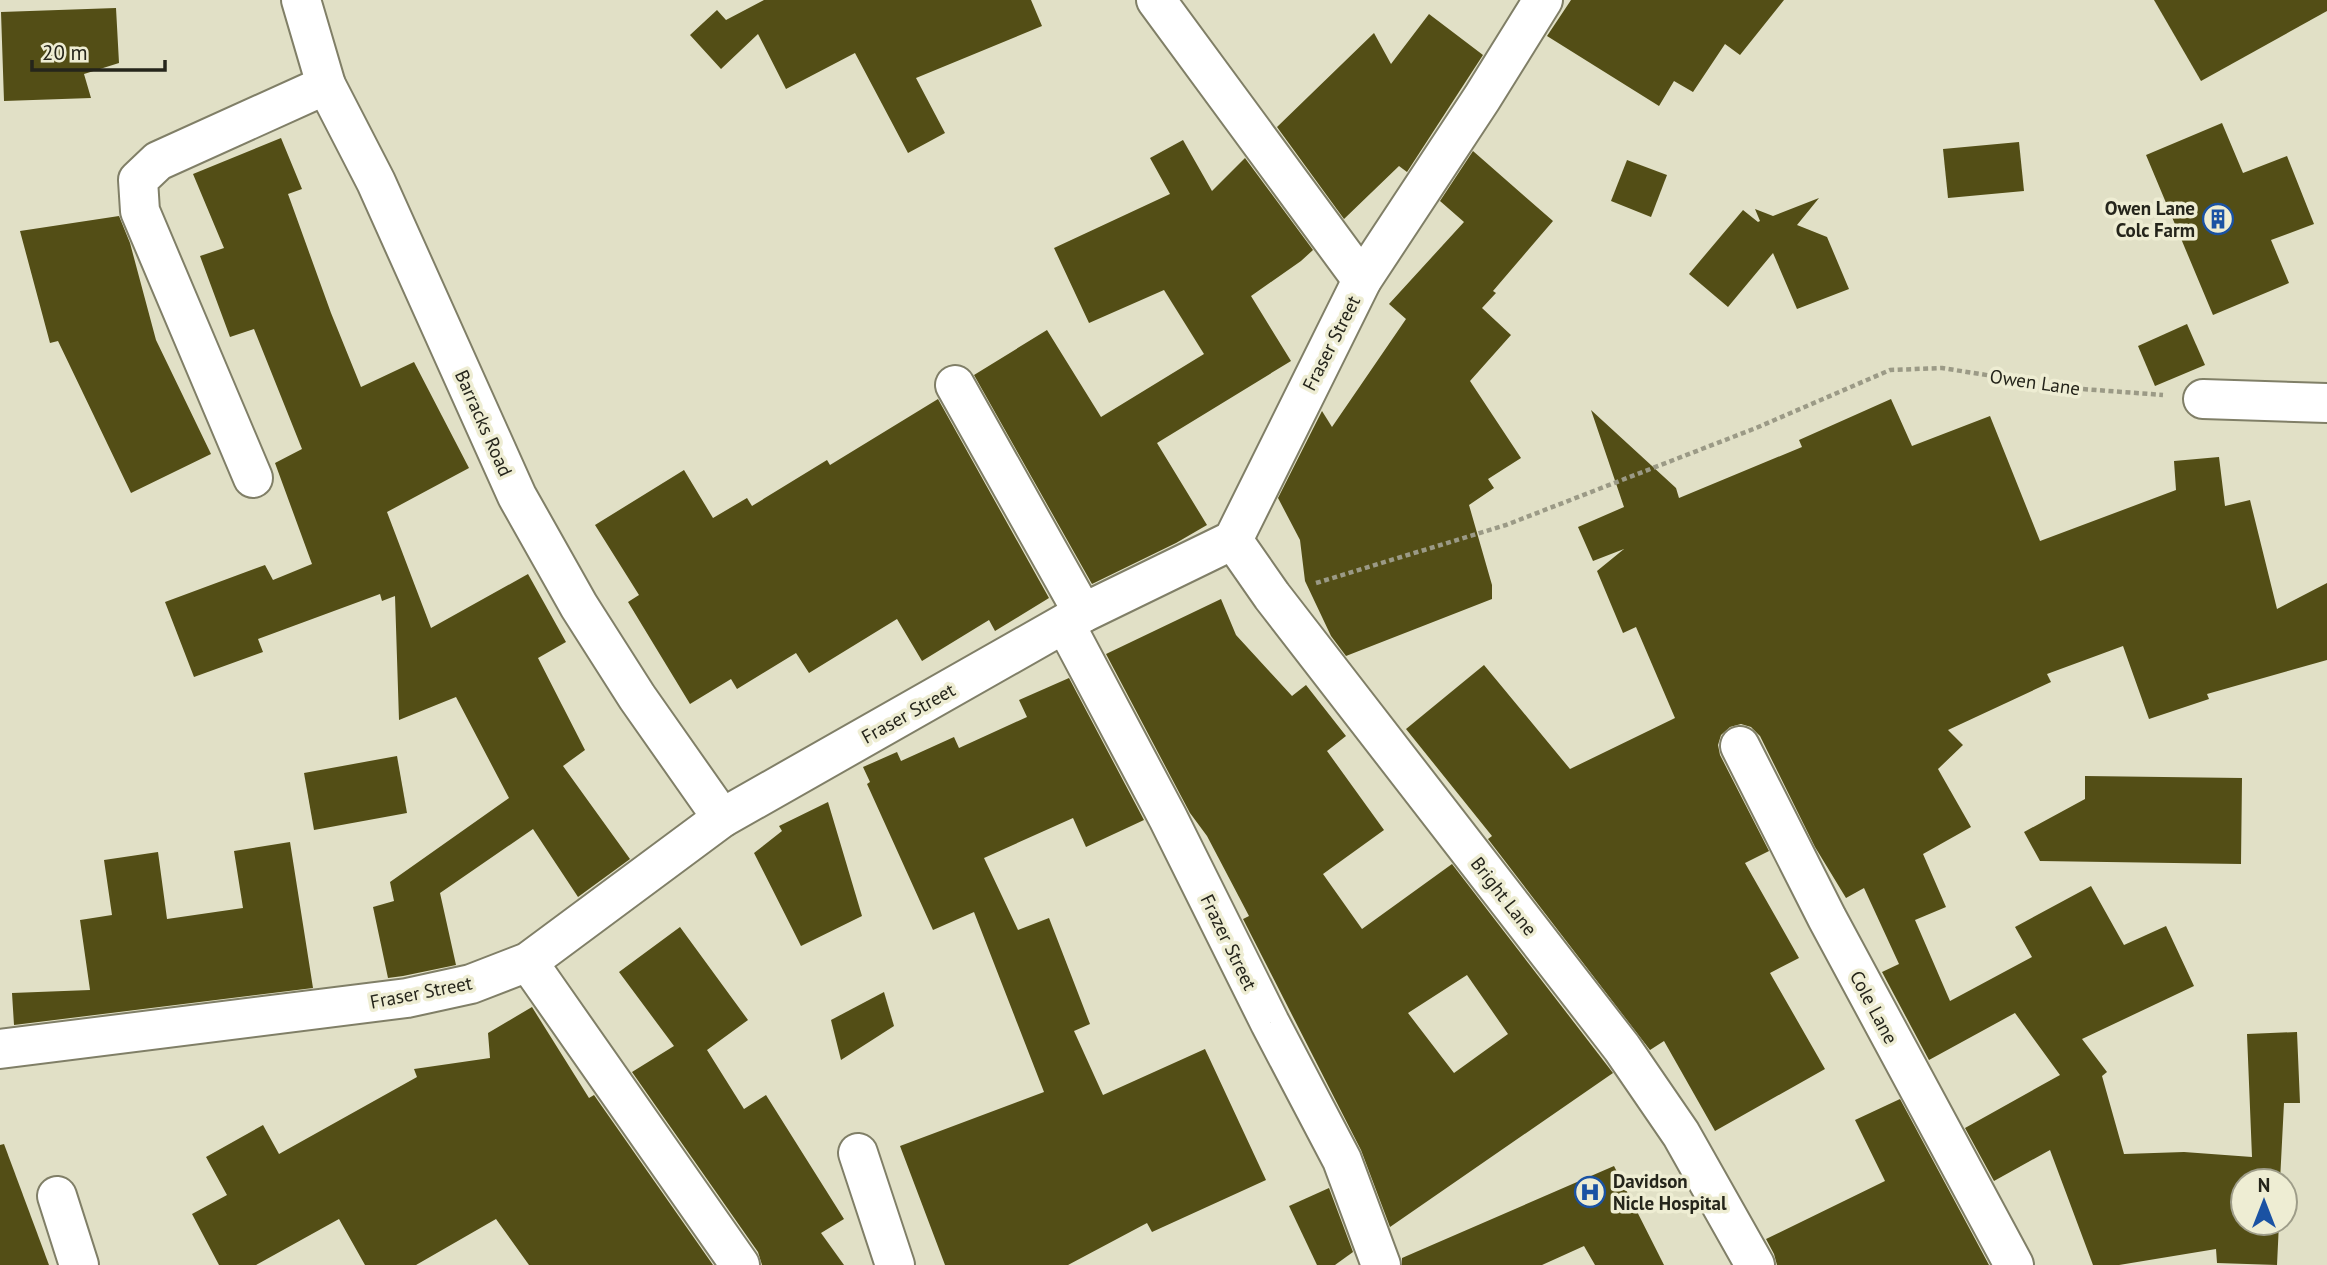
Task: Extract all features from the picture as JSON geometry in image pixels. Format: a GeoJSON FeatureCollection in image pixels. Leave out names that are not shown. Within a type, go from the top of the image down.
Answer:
{"type":"FeatureCollection","features":[{"type":"Feature","properties":{"kind":"street","name":"Barracks Road"},"geometry":{"type":"LineString","coordinates":[[302,0],[326,85],[376,182],[517,496],[579,606],[615,663],[722,818]]}},
{"type":"Feature","properties":{"kind":"street"},"geometry":{"type":"LineString","coordinates":[[1156,0],[1362,280]]}},
{"type":"Feature","properties":{"kind":"street","name":"Fraser Street"},"geometry":{"type":"LineString","coordinates":[[0,1049],[407,998],[471,984],[527,962],[722,818],[1074,619],[1233,540],[1362,280],[1543,0]]}},
{"type":"Feature","properties":{"kind":"street"},"geometry":{"type":"LineString","coordinates":[[253,478],[140,211],[138,180],[158,161],[326,85]]}},
{"type":"Feature","properties":{"kind":"street","name":"Frazer Street"},"geometry":{"type":"LineString","coordinates":[[955,386],[1074,619],[1161,806],[1269,1023],[1342,1160],[1381,1265]]}},
{"type":"Feature","properties":{"kind":"street"},"geometry":{"type":"LineString","coordinates":[[2203,399],[2327,403]]}},
{"type":"Feature","properties":{"kind":"street","name":"Bright Lane"},"geometry":{"type":"LineString","coordinates":[[1233,540],[1272,596],[1622,1048],[1681,1135],[1755,1265]]}},
{"type":"Feature","properties":{"kind":"street","name":"Cole Lane"},"geometry":{"type":"LineString","coordinates":[[1740,746],[1826,918],[2014,1265]]}},
{"type":"Feature","properties":{"kind":"street"},"geometry":{"type":"LineString","coordinates":[[527,962],[740,1265]]}},
{"type":"Feature","properties":{"kind":"street"},"geometry":{"type":"LineString","coordinates":[[858,1153],[895,1265]]}},
{"type":"Feature","properties":{"kind":"street"},"geometry":{"type":"LineString","coordinates":[[57,1196],[79,1265]]}},
{"type":"Feature","properties":{"kind":"path","name":"Owen Lane"},"geometry":{"type":"LineString","coordinates":[[1272,596],[1506,525],[1756,428],[1890,370],[1942,369],[2069,388],[2203,399]]}},
{"type":"Feature","properties":{"kind":"building"},"geometry":{"type":"Polygon","coordinates":[[[764,0],[1031,0],[1042,26],[916,78],[945,133],[908,153],[855,53],[786,89],[758,34],[721,69],[690,35],[717,10],[726,20],[764,0]]]}},
{"type":"Feature","properties":{"kind":"building"},"geometry":{"type":"Polygon","coordinates":[[[1571,0],[1784,0],[1740,55],[1725,44],[1693,92],[1674,81],[1659,106],[1547,36],[1571,0]]]}},
{"type":"Feature","properties":{"kind":"building"},"geometry":{"type":"Polygon","coordinates":[[[2154,0],[2327,0],[2327,11],[2201,81],[2154,0]]]}},
{"type":"Feature","properties":{"kind":"building"},"geometry":{"type":"Polygon","coordinates":[[[116,8],[119,63],[84,74],[91,98],[4,101],[1,12],[116,8]]]}},
{"type":"Feature","properties":{"kind":"building"},"geometry":{"type":"Polygon","coordinates":[[[1429,14],[1483,55],[1407,172],[1399,166],[1344,219],[1277,127],[1374,33],[1391,64],[1429,14]]]}},
{"type":"Feature","properties":{"kind":"building","name":"Owen Lane Colc Farm"},"geometry":{"type":"Polygon","coordinates":[[[2222,123],[2243,173],[2287,156],[2314,224],[2271,240],[2289,283],[2213,315],[2146,155],[2222,123]]]}},
{"type":"Feature","properties":{"kind":"building"},"geometry":{"type":"Polygon","coordinates":[[[281,138],[302,189],[288,194],[361,387],[414,362],[469,468],[387,512],[431,628],[528,574],[566,642],[538,658],[585,750],[563,766],[630,859],[578,897],[533,829],[440,893],[456,965],[403,976],[388,978],[373,907],[394,901],[390,882],[509,798],[456,697],[399,720],[395,596],[382,601],[380,594],[258,639],[263,652],[194,677],[165,602],[265,565],[273,580],[312,564],[275,463],[302,449],[254,329],[230,337],[200,256],[224,248],[193,174],[281,138]]]}},
{"type":"Feature","properties":{"kind":"building"},"geometry":{"type":"Polygon","coordinates":[[[1183,140],[1212,191],[1245,158],[1313,250],[1251,296],[1291,361],[1157,443],[1207,525],[1092,584],[974,375],[1047,330],[1101,417],[1204,354],[1164,290],[1089,323],[1054,248],[1170,194],[1150,158],[1183,140]]]}},
{"type":"Feature","properties":{"kind":"building"},"geometry":{"type":"Polygon","coordinates":[[[2019,142],[2024,191],[1948,198],[1943,149],[2019,142]]]}},
{"type":"Feature","properties":{"kind":"building"},"geometry":{"type":"Polygon","coordinates":[[[1473,151],[1553,221],[1493,291],[1496,293],[1482,308],[1511,335],[1470,381],[1521,458],[1488,479],[1494,488],[1469,505],[1492,585],[1492,599],[1346,656],[1331,636],[1305,581],[1300,540],[1278,498],[1322,411],[1332,427],[1406,319],[1389,304],[1464,222],[1440,201],[1473,151]]]}},
{"type":"Feature","properties":{"kind":"building"},"geometry":{"type":"Polygon","coordinates":[[[1627,160],[1667,175],[1651,217],[1611,201],[1627,160]]]}},
{"type":"Feature","properties":{"kind":"building"},"geometry":{"type":"Polygon","coordinates":[[[1819,198],[1797,225],[1827,237],[1849,289],[1797,309],[1773,253],[1728,307],[1689,274],[1743,210],[1758,222],[1760,221],[1755,209],[1773,216],[1819,198]]]}},
{"type":"Feature","properties":{"kind":"building"},"geometry":{"type":"Polygon","coordinates":[[[119,216],[130,243],[156,340],[211,454],[131,493],[58,341],[50,343],[20,231],[119,216]]]}},
{"type":"Feature","properties":{"kind":"building"},"geometry":{"type":"Polygon","coordinates":[[[2187,324],[2205,365],[2155,386],[2138,346],[2187,324]]]}},
{"type":"Feature","properties":{"kind":"building"},"geometry":{"type":"Polygon","coordinates":[[[938,399],[1049,598],[995,631],[989,620],[922,661],[897,619],[809,673],[796,653],[737,689],[731,679],[690,704],[628,602],[639,595],[595,525],[684,470],[713,518],[747,498],[752,506],[827,460],[830,465],[938,399]]]}},
{"type":"Feature","properties":{"kind":"building"},"geometry":{"type":"Polygon","coordinates":[[[1891,399],[1912,446],[1990,416],[2040,541],[2176,490],[2174,461],[2219,457],[2225,506],[2250,500],[2277,609],[2327,583],[2327,660],[2207,694],[2209,699],[2149,719],[2123,646],[2047,674],[2051,682],[1948,730],[1963,745],[1938,769],[1971,827],[1923,854],[1946,907],[1915,920],[1950,1001],[2032,957],[2015,927],[2091,886],[2124,945],[2166,926],[2194,986],[2082,1039],[2107,1072],[2102,1076],[2124,1154],[2184,1152],[2252,1157],[2247,1034],[2297,1032],[2300,1103],[2284,1103],[2281,1167],[2229,1167],[2229,1237],[2278,1237],[2277,1265],[2217,1263],[2216,1249],[2119,1265],[2093,1265],[2050,1150],[1994,1181],[1965,1128],[2060,1075],[2015,1013],[1929,1060],[1882,972],[1899,964],[1864,888],[1846,898],[1815,847],[1760,736],[1751,727],[1741,724],[1730,727],[1721,735],[1718,745],[1720,755],[1769,851],[1745,863],[1799,958],[1770,973],[1825,1069],[1715,1131],[1664,1041],[1650,1050],[1488,839],[1492,836],[1406,729],[1484,665],[1570,769],[1675,718],[1636,627],[1623,633],[1597,571],[1624,549],[1593,561],[1578,527],[1624,507],[1591,410],[1676,488],[1679,498],[1802,447],[1799,440],[1891,399]]]}},
{"type":"Feature","properties":{"kind":"building"},"geometry":{"type":"Polygon","coordinates":[[[1221,599],[1236,635],[1292,696],[1306,685],[1346,736],[1327,751],[1384,830],[1323,874],[1362,929],[1452,864],[1613,1073],[1390,1227],[1361,1150],[1243,919],[1249,916],[1207,836],[1190,813],[1106,654],[1221,599]],[[1467,975],[1408,1013],[1454,1073],[1508,1034],[1467,975]]]}},
{"type":"Feature","properties":{"kind":"building"},"geometry":{"type":"Polygon","coordinates":[[[1069,678],[1144,820],[1086,847],[1073,818],[984,858],[1018,930],[1049,918],[1090,1024],[1074,1031],[1103,1095],[1205,1049],[1266,1180],[1152,1232],[1147,1223],[1068,1265],[945,1265],[900,1146],[1044,1092],[974,912],[933,930],[867,784],[870,782],[863,767],[897,752],[901,761],[954,737],[959,748],[1027,717],[1019,700],[1069,678]]]}},
{"type":"Feature","properties":{"kind":"building"},"geometry":{"type":"Polygon","coordinates":[[[397,756],[407,813],[314,830],[304,773],[397,756]]]}},
{"type":"Feature","properties":{"kind":"building"},"geometry":{"type":"Polygon","coordinates":[[[2085,776],[2242,778],[2241,864],[2040,861],[2024,832],[2085,799],[2085,776]]]}},
{"type":"Feature","properties":{"kind":"building"},"geometry":{"type":"Polygon","coordinates":[[[828,802],[862,916],[801,946],[754,853],[782,831],[779,826],[828,802]]]}},
{"type":"Feature","properties":{"kind":"building"},"geometry":{"type":"Polygon","coordinates":[[[290,842],[313,988],[14,1025],[12,993],[90,990],[80,920],[112,915],[104,860],[158,852],[167,919],[243,908],[234,851],[290,842]]]}},
{"type":"Feature","properties":{"kind":"building"},"geometry":{"type":"Polygon","coordinates":[[[680,927],[748,1020],[707,1050],[744,1109],[766,1095],[844,1219],[821,1233],[844,1265],[762,1265],[758,1252],[632,1072],[674,1046],[619,972],[680,927]]]}},
{"type":"Feature","properties":{"kind":"building"},"geometry":{"type":"Polygon","coordinates":[[[884,992],[894,1026],[841,1060],[831,1020],[884,992]]]}},
{"type":"Feature","properties":{"kind":"building"},"geometry":{"type":"Polygon","coordinates":[[[532,1007],[589,1098],[594,1095],[713,1265],[529,1265],[496,1219],[416,1265],[365,1265],[339,1219],[256,1265],[219,1265],[192,1214],[227,1195],[206,1157],[263,1125],[279,1154],[417,1077],[414,1069],[490,1058],[488,1033],[532,1007]]]}},
{"type":"Feature","properties":{"kind":"building"},"geometry":{"type":"Polygon","coordinates":[[[1900,1099],[1989,1265],[1777,1265],[1766,1239],[1885,1181],[1855,1120],[1900,1099]]]}},
{"type":"Feature","properties":{"kind":"building"},"geometry":{"type":"Polygon","coordinates":[[[4,1144],[49,1265],[0,1265],[0,1145],[4,1144]]]}},
{"type":"Feature","properties":{"kind":"building"},"geometry":{"type":"Polygon","coordinates":[[[1614,1166],[1664,1265],[1595,1265],[1584,1246],[1542,1265],[1402,1265],[1402,1258],[1614,1166]]]}},
{"type":"Feature","properties":{"kind":"building"},"geometry":{"type":"Polygon","coordinates":[[[1329,1188],[1353,1252],[1335,1265],[1317,1265],[1289,1206],[1329,1188]]]}},
{"type":"Feature","properties":{"kind":"place","name":"Owen Lane Colc Farm"},"geometry":{"type":"Point","coordinates":[2218,219]}},
{"type":"Feature","properties":{"kind":"place","name":"Davidson Nicle Hospital"},"geometry":{"type":"Point","coordinates":[1590,1192]}}]}
